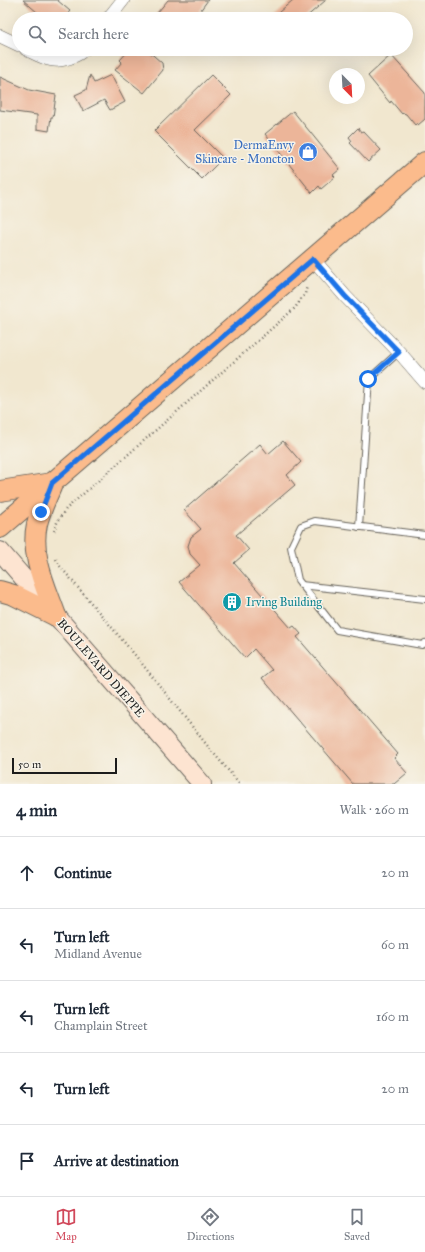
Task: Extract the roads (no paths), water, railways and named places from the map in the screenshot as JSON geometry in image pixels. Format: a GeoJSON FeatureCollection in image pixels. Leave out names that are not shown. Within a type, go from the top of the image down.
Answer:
{"type":"FeatureCollection","features":[{"type":"Feature","properties":{"kind":"main road"},"geometry":{"type":"LineString","coordinates":[[0,528],[425,162]]}},
{"type":"Feature","properties":{"kind":"main road"},"geometry":{"type":"LineString","coordinates":[[0,491],[52,483]]}},
{"type":"Feature","properties":{"kind":"main road"},"geometry":{"type":"LineString","coordinates":[[52,483],[37,524],[35,541],[40,571],[56,616]]}},
{"type":"Feature","properties":{"kind":"main road","name":"BOULEVARD DIEPPE"},"geometry":{"type":"LineString","coordinates":[[0,551],[202,784]]}},
{"type":"Feature","properties":{"kind":"main road"},"geometry":{"type":"LineString","coordinates":[[0,591],[56,616]]}},
{"type":"Feature","properties":{"kind":"street"},"geometry":{"type":"LineString","coordinates":[[114,12],[123,0]]}},
{"type":"Feature","properties":{"kind":"street"},"geometry":{"type":"LineString","coordinates":[[0,36],[12,42]]}},
{"type":"Feature","properties":{"kind":"street"},"geometry":{"type":"LineString","coordinates":[[41,56],[47,59],[63,60],[72,56]]}},
{"type":"Feature","properties":{"kind":"street"},"geometry":{"type":"LineString","coordinates":[[313,259],[345,296],[399,352],[425,382]]}},
{"type":"Feature","properties":{"kind":"lane"},"geometry":{"type":"LineString","coordinates":[[359,527],[368,379],[399,352]]}},
{"type":"Feature","properties":{"kind":"lane"},"geometry":{"type":"LineString","coordinates":[[425,535],[315,522],[301,526],[291,548],[298,580],[337,630],[422,645],[425,643]]}},
{"type":"Feature","properties":{"kind":"lane"},"geometry":{"type":"LineString","coordinates":[[301,585],[425,600]]}},
{"type":"Feature","properties":{"kind":"place","name":"DermaEnvy Skincare - Moncton"},"geometry":{"type":"Point","coordinates":[308,152]}},
{"type":"Feature","properties":{"kind":"place","name":"Irving Building"},"geometry":{"type":"Point","coordinates":[232,602]}}]}
